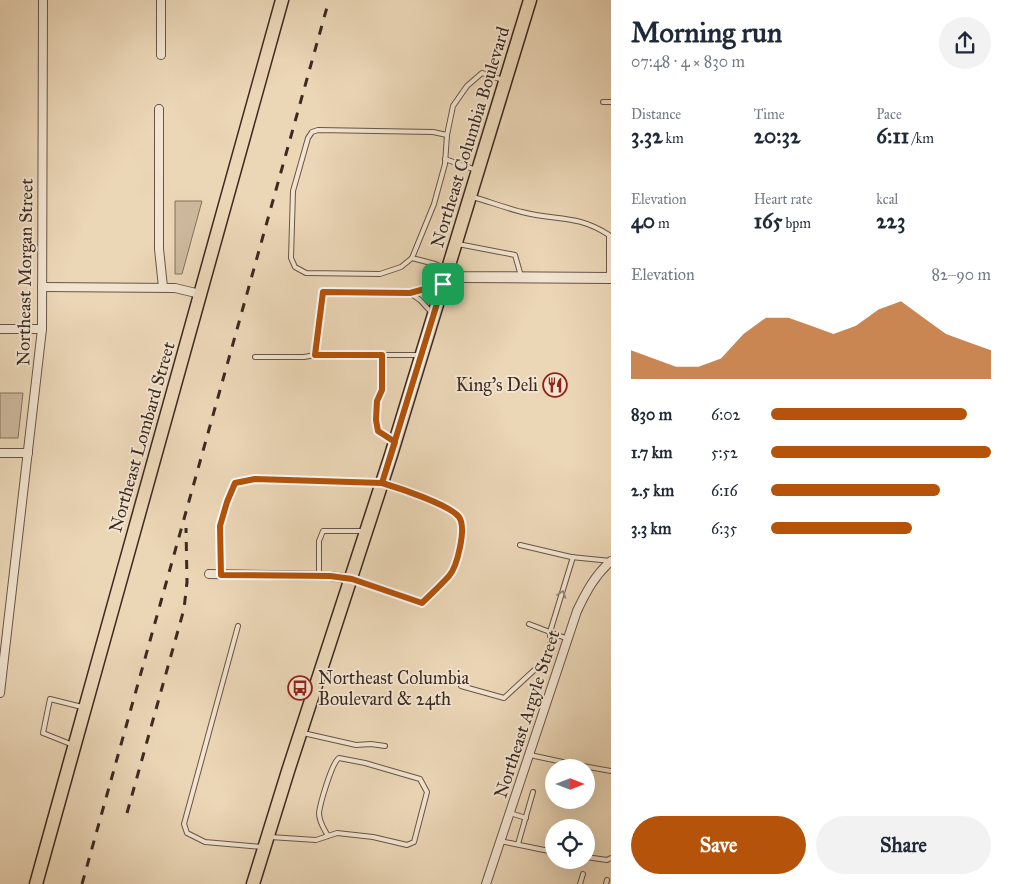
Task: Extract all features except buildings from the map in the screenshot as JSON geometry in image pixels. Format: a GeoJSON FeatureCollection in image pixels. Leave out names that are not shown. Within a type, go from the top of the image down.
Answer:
{"type":"FeatureCollection","features":[{"type":"Feature","properties":{"kind":"main road","name":"Northeast Lombard Street"},"geometry":{"type":"LineString","coordinates":[[36,884],[282,0]]}},
{"type":"Feature","properties":{"kind":"main road","name":"Northeast Columbia Boulevard"},"geometry":{"type":"LineString","coordinates":[[253,884],[395,442],[530,0]]}},
{"type":"Feature","properties":{"kind":"street","name":"Northeast Morgan Street"},"geometry":{"type":"LineString","coordinates":[[0,693],[2,653],[42,329],[43,0]]}},
{"type":"Feature","properties":{"kind":"street"},"geometry":{"type":"LineString","coordinates":[[161,0],[161,55]]}},
{"type":"Feature","properties":{"kind":"street"},"geometry":{"type":"LineString","coordinates":[[159,109],[159,249],[163,287]]}},
{"type":"Feature","properties":{"kind":"street"},"geometry":{"type":"LineString","coordinates":[[448,270],[462,276],[610,278]]}},
{"type":"Feature","properties":{"kind":"street"},"geometry":{"type":"LineString","coordinates":[[42,287],[163,287],[183,288],[200,294]]}},
{"type":"Feature","properties":{"kind":"street"},"geometry":{"type":"LineString","coordinates":[[0,329],[42,329]]}},
{"type":"Feature","properties":{"kind":"street"},"geometry":{"type":"LineString","coordinates":[[0,453],[28,453]]}},
{"type":"Feature","properties":{"kind":"street","name":"Northeast Argyle Street"},"geometry":{"type":"LineString","coordinates":[[486,884],[577,611],[595,577],[611,561]]}},
{"type":"Feature","properties":{"kind":"street"},"geometry":{"type":"LineString","coordinates":[[209,574],[319,576],[352,579]]}},
{"type":"Feature","properties":{"kind":"lane"},"geometry":{"type":"LineString","coordinates":[[447,135],[433,132],[318,130],[312,132],[308,138],[293,191],[291,258],[295,267],[306,273],[380,274],[401,267],[412,258],[434,204],[445,159],[447,135],[453,106],[467,86],[482,73],[506,81]]}},
{"type":"Feature","properties":{"kind":"lane"},"geometry":{"type":"LineString","coordinates":[[603,102],[611,102]]}},
{"type":"Feature","properties":{"kind":"lane"},"geometry":{"type":"LineString","coordinates":[[445,159],[478,171]]}},
{"type":"Feature","properties":{"kind":"lane"},"geometry":{"type":"LineString","coordinates":[[470,196],[523,213],[572,219],[596,227],[609,235],[610,278]]}},
{"type":"Feature","properties":{"kind":"lane"},"geometry":{"type":"LineString","coordinates":[[456,243],[515,255],[521,277]]}},
{"type":"Feature","properties":{"kind":"lane"},"geometry":{"type":"LineString","coordinates":[[412,258],[435,264],[448,270]]}},
{"type":"Feature","properties":{"kind":"lane"},"geometry":{"type":"LineString","coordinates":[[315,355],[323,292],[410,293],[443,284]]}},
{"type":"Feature","properties":{"kind":"lane"},"geometry":{"type":"LineString","coordinates":[[410,293],[420,300],[434,316]]}},
{"type":"Feature","properties":{"kind":"lane"},"geometry":{"type":"LineString","coordinates":[[382,355],[382,390],[377,401],[376,420],[378,431],[395,442]]}},
{"type":"Feature","properties":{"kind":"lane"},"geometry":{"type":"LineString","coordinates":[[255,357],[422,355]]}},
{"type":"Feature","properties":{"kind":"lane"},"geometry":{"type":"LineString","coordinates":[[221,575],[220,526],[235,483],[255,479],[382,483],[400,488],[451,510],[460,518],[463,527],[463,537],[451,574],[422,603],[352,579]]}},
{"type":"Feature","properties":{"kind":"lane"},"geometry":{"type":"LineString","coordinates":[[319,576],[319,541],[323,531],[367,531]]}},
{"type":"Feature","properties":{"kind":"lane"},"geometry":{"type":"LineString","coordinates":[[520,545],[574,557],[611,561]]}},
{"type":"Feature","properties":{"kind":"lane"},"geometry":{"type":"LineString","coordinates":[[461,686],[504,698],[543,662],[550,648],[550,632],[574,557]]}},
{"type":"Feature","properties":{"kind":"lane"},"geometry":{"type":"LineString","coordinates":[[529,624],[568,639]]}},
{"type":"Feature","properties":{"kind":"lane"},"geometry":{"type":"LineString","coordinates":[[238,626],[184,824],[187,833],[205,842],[316,840],[328,836],[337,833],[373,837],[407,845],[414,842],[427,792],[420,779],[365,763],[339,758],[335,760],[320,813],[321,823],[328,836]]}},
{"type":"Feature","properties":{"kind":"lane"},"geometry":{"type":"LineString","coordinates":[[74,746],[43,733],[50,699],[84,708]]}},
{"type":"Feature","properties":{"kind":"lane"},"geometry":{"type":"LineString","coordinates":[[301,732],[356,744],[385,746]]}},
{"type":"Feature","properties":{"kind":"lane"},"geometry":{"type":"LineString","coordinates":[[529,754],[611,771]]}},
{"type":"Feature","properties":{"kind":"lane"},"geometry":{"type":"LineString","coordinates":[[518,844],[533,792]]}},
{"type":"Feature","properties":{"kind":"lane"},"geometry":{"type":"LineString","coordinates":[[510,812],[526,818]]}},
{"type":"Feature","properties":{"kind":"lane"},"geometry":{"type":"LineString","coordinates":[[500,841],[545,850]]}},
{"type":"Feature","properties":{"kind":"lane"},"geometry":{"type":"LineString","coordinates":[[595,858],[607,860],[611,858]]}},
{"type":"Feature","properties":{"kind":"lane"},"geometry":{"type":"LineString","coordinates":[[580,884],[583,874]]}},
{"type":"Feature","properties":{"kind":"shaded area"},"geometry":{"type":"Polygon","coordinates":[[[175,201],[202,201],[182,274],[175,274],[175,201]]]}},
{"type":"Feature","properties":{"kind":"shaded area"},"geometry":{"type":"Polygon","coordinates":[[[0,393],[23,393],[18,438],[0,438],[0,393]]]}},
{"type":"Feature","properties":{"kind":"railway"},"geometry":{"type":"LineString","coordinates":[[82,884],[329,0]]}},
{"type":"Feature","properties":{"kind":"railway"},"geometry":{"type":"LineString","coordinates":[[127,813],[184,609],[187,582],[186,528]]}},
{"type":"Feature","properties":{"kind":"place","name":"King's Deli"},"geometry":{"type":"Point","coordinates":[555,385]}},
{"type":"Feature","properties":{"kind":"place","name":"Northeast Columbia Boulevard & 24th"},"geometry":{"type":"Point","coordinates":[300,688]}},
{"type":"Feature","properties":{"kind":"route"},"geometry":{"type":"LineString","coordinates":[[443,284],[395,442],[382,483],[255,479],[235,483],[220,526],[221,575],[330,576],[352,579],[422,603],[451,574],[463,537],[463,527],[460,518],[451,510],[400,488],[382,483],[391,455],[395,442],[378,431],[376,420],[377,401],[382,390],[382,355],[315,355],[323,292],[410,293],[443,284]]}}]}
